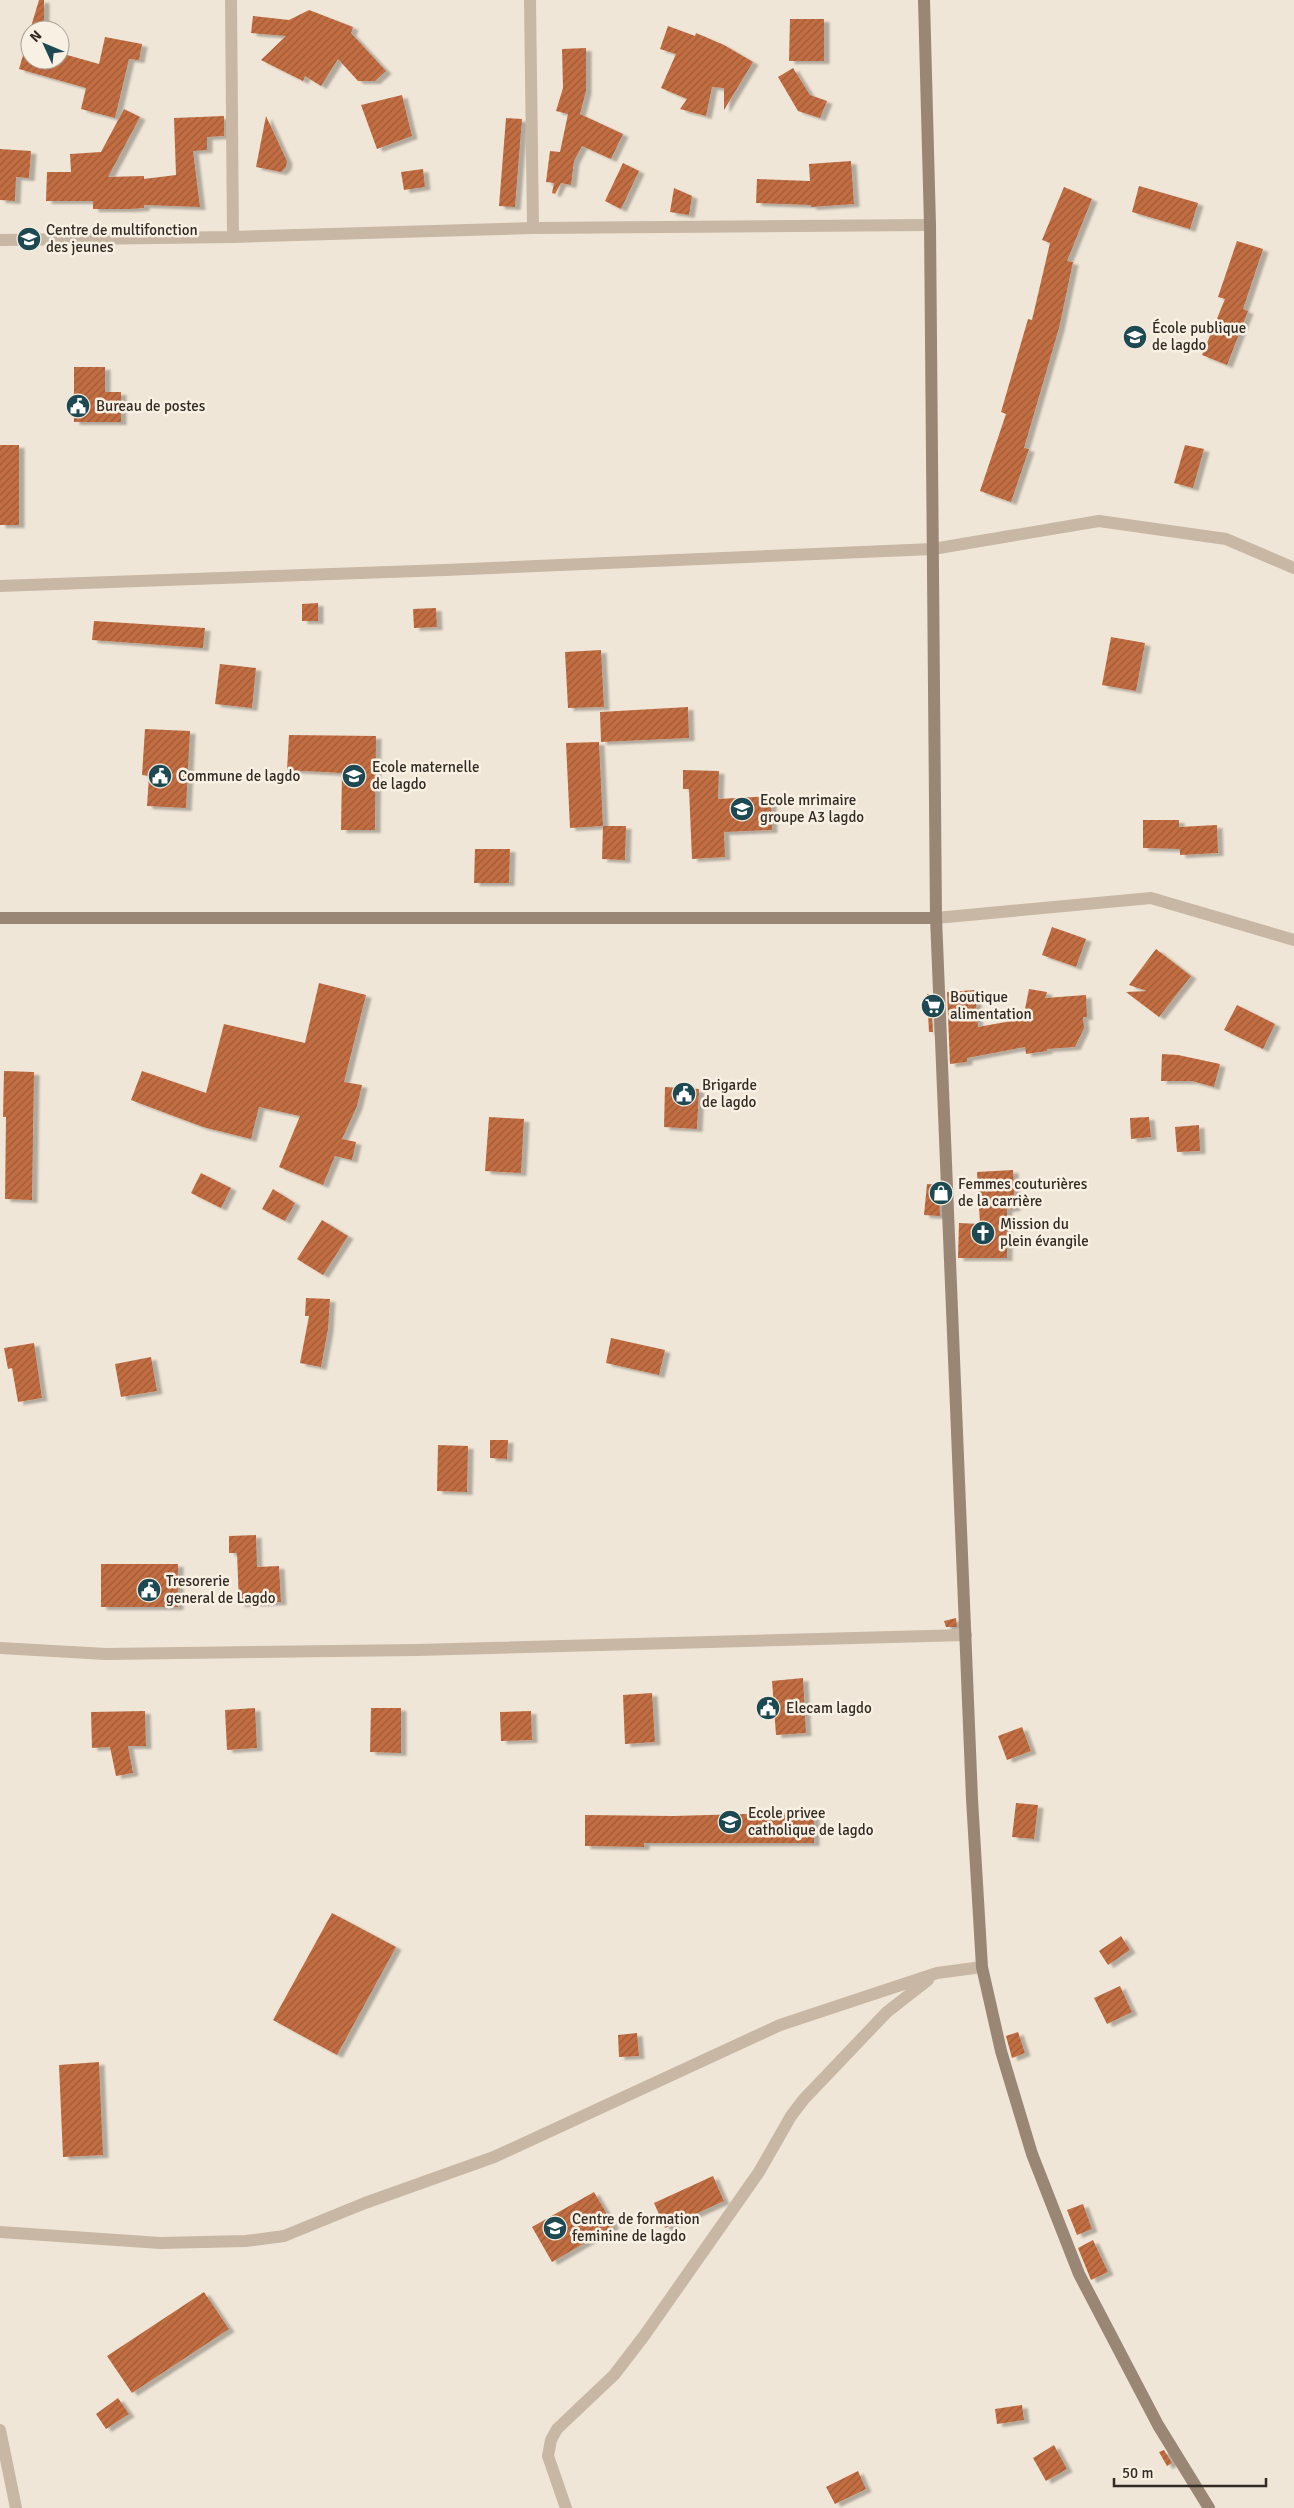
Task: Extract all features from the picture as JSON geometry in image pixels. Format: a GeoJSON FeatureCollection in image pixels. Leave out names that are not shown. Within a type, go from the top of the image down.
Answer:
{"type":"FeatureCollection","features":[{"type":"Feature","properties":{"kind":"main road"},"geometry":{"type":"LineString","coordinates":[[924,0],[930,226],[936,918],[972,1798],[982,1967],[1001,2051],[1032,2154],[1078,2274],[1158,2425],[1209,2508]]}},
{"type":"Feature","properties":{"kind":"main road"},"geometry":{"type":"LineString","coordinates":[[0,918],[936,918]]}},
{"type":"Feature","properties":{"kind":"street"},"geometry":{"type":"LineString","coordinates":[[231,0],[233,237]]}},
{"type":"Feature","properties":{"kind":"street"},"geometry":{"type":"LineString","coordinates":[[530,0],[533,228]]}},
{"type":"Feature","properties":{"kind":"street"},"geometry":{"type":"LineString","coordinates":[[0,240],[233,237],[533,228],[930,226]]}},
{"type":"Feature","properties":{"kind":"street"},"geometry":{"type":"LineString","coordinates":[[0,586],[455,570],[933,548],[1099,521],[1226,539],[1294,568]]}},
{"type":"Feature","properties":{"kind":"street"},"geometry":{"type":"LineString","coordinates":[[936,918],[1151,898],[1294,940]]}},
{"type":"Feature","properties":{"kind":"street"},"geometry":{"type":"LineString","coordinates":[[0,1648],[106,1654],[417,1650],[966,1635]]}},
{"type":"Feature","properties":{"kind":"street"},"geometry":{"type":"LineString","coordinates":[[0,2232],[160,2243],[246,2241],[284,2236],[365,2203],[494,2157],[780,2025],[937,1974],[982,1967]]}},
{"type":"Feature","properties":{"kind":"street"},"geometry":{"type":"LineString","coordinates":[[566,2508],[548,2456],[551,2440],[557,2429],[614,2375],[644,2336],[760,2172],[791,2116],[804,2099],[887,2012],[937,1974]]}},
{"type":"Feature","properties":{"kind":"street"},"geometry":{"type":"LineString","coordinates":[[0,2430],[16,2508]]}},
{"type":"Feature","properties":{"kind":"building"},"geometry":{"type":"Polygon","coordinates":[[[39,0],[44,0],[44,20],[33,20],[39,0]]]}},
{"type":"Feature","properties":{"kind":"building"},"geometry":{"type":"Polygon","coordinates":[[[309,10],[353,27],[351,33],[386,71],[375,81],[358,81],[338,59],[321,86],[305,76],[303,81],[261,60],[286,36],[251,33],[253,16],[289,20],[309,10]]]}},
{"type":"Feature","properties":{"kind":"building"},"geometry":{"type":"Polygon","coordinates":[[[790,19],[824,19],[824,61],[789,61],[790,19]]]}},
{"type":"Feature","properties":{"kind":"building"},"geometry":{"type":"Polygon","coordinates":[[[668,26],[695,36],[696,33],[724,45],[753,62],[724,110],[724,88],[712,87],[706,116],[680,109],[687,99],[661,88],[676,54],[660,49],[668,26]]]}},
{"type":"Feature","properties":{"kind":"building"},"geometry":{"type":"Polygon","coordinates":[[[105,37],[142,44],[139,60],[129,59],[115,118],[81,109],[86,88],[23,70],[70,70],[70,56],[99,64],[105,37]]]}},
{"type":"Feature","properties":{"kind":"building"},"geometry":{"type":"Polygon","coordinates":[[[586,48],[586,91],[580,114],[623,134],[611,159],[582,146],[574,161],[571,185],[561,183],[555,194],[552,193],[554,183],[546,182],[550,151],[560,152],[568,114],[556,111],[563,88],[562,49],[586,48]]]}},
{"type":"Feature","properties":{"kind":"building"},"geometry":{"type":"Polygon","coordinates":[[[793,68],[810,95],[827,101],[820,118],[798,111],[778,77],[793,68]]]}},
{"type":"Feature","properties":{"kind":"building"},"geometry":{"type":"Polygon","coordinates":[[[402,95],[412,136],[377,149],[361,105],[402,95]]]}},
{"type":"Feature","properties":{"kind":"building"},"geometry":{"type":"Polygon","coordinates":[[[124,109],[140,117],[108,177],[144,176],[144,179],[176,175],[174,118],[224,116],[224,136],[207,137],[207,150],[193,151],[200,207],[144,205],[144,208],[93,209],[93,201],[46,201],[47,172],[71,172],[70,154],[101,152],[124,109]]]}},
{"type":"Feature","properties":{"kind":"building"},"geometry":{"type":"Polygon","coordinates":[[[266,116],[287,161],[286,167],[281,172],[256,167],[266,116]]]}},
{"type":"Feature","properties":{"kind":"building"},"geometry":{"type":"Polygon","coordinates":[[[506,118],[522,119],[515,207],[499,206],[506,118]]]}},
{"type":"Feature","properties":{"kind":"building"},"geometry":{"type":"Polygon","coordinates":[[[0,149],[31,151],[29,178],[16,177],[15,201],[0,200],[0,149]]]}},
{"type":"Feature","properties":{"kind":"building"},"geometry":{"type":"Polygon","coordinates":[[[851,161],[854,204],[811,207],[811,205],[756,203],[757,179],[810,181],[809,164],[851,161]]]}},
{"type":"Feature","properties":{"kind":"building"},"geometry":{"type":"Polygon","coordinates":[[[623,163],[639,171],[621,209],[605,201],[623,163]]]}},
{"type":"Feature","properties":{"kind":"building"},"geometry":{"type":"Polygon","coordinates":[[[423,169],[425,187],[404,190],[401,172],[423,169]]]}},
{"type":"Feature","properties":{"kind":"building"},"geometry":{"type":"Polygon","coordinates":[[[1139,186],[1198,203],[1190,229],[1132,212],[1139,186]]]}},
{"type":"Feature","properties":{"kind":"building"},"geometry":{"type":"Polygon","coordinates":[[[1064,187],[1092,199],[1067,261],[1073,262],[1059,328],[1024,448],[1029,449],[1011,502],[980,491],[1006,414],[1001,412],[1028,319],[1032,320],[1050,243],[1042,240],[1064,187]]]}},
{"type":"Feature","properties":{"kind":"building"},"geometry":{"type":"Polygon","coordinates":[[[674,188],[692,196],[689,215],[670,212],[674,188]]]}},
{"type":"Feature","properties":{"kind":"building"},"geometry":{"type":"Polygon","coordinates":[[[1237,241],[1263,249],[1243,309],[1248,311],[1227,365],[1202,355],[1225,299],[1218,297],[1237,241]]]}},
{"type":"Feature","properties":{"kind":"building"},"geometry":{"type":"Polygon","coordinates":[[[74,367],[105,367],[105,392],[121,392],[121,422],[74,422],[74,367]]]}},
{"type":"Feature","properties":{"kind":"building"},"geometry":{"type":"Polygon","coordinates":[[[0,445],[19,445],[19,525],[0,525],[0,445]]]}},
{"type":"Feature","properties":{"kind":"building"},"geometry":{"type":"Polygon","coordinates":[[[1185,445],[1204,449],[1193,488],[1174,483],[1185,445]]]}},
{"type":"Feature","properties":{"kind":"building"},"geometry":{"type":"Polygon","coordinates":[[[318,603],[318,621],[302,621],[302,604],[318,603]]]}},
{"type":"Feature","properties":{"kind":"building"},"geometry":{"type":"Polygon","coordinates":[[[436,608],[437,627],[414,628],[413,609],[436,608]]]}},
{"type":"Feature","properties":{"kind":"building"},"geometry":{"type":"Polygon","coordinates":[[[94,621],[205,628],[203,648],[92,640],[94,621]]]}},
{"type":"Feature","properties":{"kind":"building"},"geometry":{"type":"Polygon","coordinates":[[[1111,637],[1145,643],[1136,691],[1102,685],[1111,637]]]}},
{"type":"Feature","properties":{"kind":"building"},"geometry":{"type":"Polygon","coordinates":[[[601,650],[604,707],[568,708],[565,652],[601,650]]]}},
{"type":"Feature","properties":{"kind":"building"},"geometry":{"type":"Polygon","coordinates":[[[220,664],[256,668],[252,708],[215,704],[220,664]]]}},
{"type":"Feature","properties":{"kind":"building"},"geometry":{"type":"Polygon","coordinates":[[[688,707],[689,738],[601,742],[600,712],[688,707]]]}},
{"type":"Feature","properties":{"kind":"building"},"geometry":{"type":"Polygon","coordinates":[[[145,729],[190,731],[186,808],[147,806],[149,776],[142,775],[145,729]]]}},
{"type":"Feature","properties":{"kind":"building"},"geometry":{"type":"Polygon","coordinates":[[[289,735],[376,736],[375,830],[341,830],[342,773],[287,770],[289,735]]]}},
{"type":"Feature","properties":{"kind":"building"},"geometry":{"type":"Polygon","coordinates":[[[599,742],[603,826],[570,828],[566,743],[599,742]]]}},
{"type":"Feature","properties":{"kind":"building"},"geometry":{"type":"Polygon","coordinates":[[[683,770],[719,771],[718,799],[771,796],[772,830],[724,832],[725,857],[692,859],[689,789],[683,789],[683,770]]]}},
{"type":"Feature","properties":{"kind":"building"},"geometry":{"type":"Polygon","coordinates":[[[1143,820],[1179,820],[1179,827],[1217,825],[1218,853],[1180,855],[1180,849],[1143,848],[1143,820]]]}},
{"type":"Feature","properties":{"kind":"building"},"geometry":{"type":"Polygon","coordinates":[[[603,826],[626,826],[625,860],[602,859],[603,826]]]}},
{"type":"Feature","properties":{"kind":"building"},"geometry":{"type":"Polygon","coordinates":[[[475,849],[510,849],[509,883],[474,883],[475,849]]]}},
{"type":"Feature","properties":{"kind":"building"},"geometry":{"type":"Polygon","coordinates":[[[1052,927],[1086,939],[1076,967],[1042,955],[1052,927]]]}},
{"type":"Feature","properties":{"kind":"building"},"geometry":{"type":"Polygon","coordinates":[[[1156,949],[1191,976],[1159,1017],[1126,992],[1147,991],[1129,985],[1156,949]]]}},
{"type":"Feature","properties":{"kind":"building"},"geometry":{"type":"Polygon","coordinates":[[[319,983],[366,995],[344,1082],[362,1085],[357,1106],[342,1139],[356,1142],[352,1160],[335,1156],[323,1185],[279,1167],[300,1116],[259,1107],[251,1139],[203,1127],[131,1100],[142,1071],[206,1093],[224,1024],[305,1043],[319,983]]]}},
{"type":"Feature","properties":{"kind":"building"},"geometry":{"type":"Polygon","coordinates":[[[1029,989],[1047,992],[1045,998],[1086,995],[1087,1017],[1083,1017],[1084,1028],[1075,1047],[1047,1049],[1047,1051],[1026,1054],[1025,1047],[967,1058],[967,1062],[950,1064],[947,992],[975,990],[978,1027],[1022,1019],[1021,1009],[1025,1009],[1029,989]]]}},
{"type":"Feature","properties":{"kind":"building"},"geometry":{"type":"Polygon","coordinates":[[[927,994],[931,994],[933,1032],[929,1032],[927,994]]]}},
{"type":"Feature","properties":{"kind":"building"},"geometry":{"type":"Polygon","coordinates":[[[1237,1005],[1275,1024],[1263,1049],[1224,1030],[1237,1005]]]}},
{"type":"Feature","properties":{"kind":"building"},"geometry":{"type":"Polygon","coordinates":[[[1162,1054],[1178,1055],[1220,1064],[1214,1087],[1192,1081],[1161,1081],[1162,1054]]]}},
{"type":"Feature","properties":{"kind":"building"},"geometry":{"type":"Polygon","coordinates":[[[4,1071],[34,1072],[32,1200],[5,1199],[6,1117],[3,1117],[4,1071]]]}},
{"type":"Feature","properties":{"kind":"building"},"geometry":{"type":"Polygon","coordinates":[[[665,1087],[699,1089],[697,1129],[664,1127],[665,1087]]]}},
{"type":"Feature","properties":{"kind":"building"},"geometry":{"type":"Polygon","coordinates":[[[489,1117],[524,1119],[521,1173],[485,1171],[489,1117]]]}},
{"type":"Feature","properties":{"kind":"building"},"geometry":{"type":"Polygon","coordinates":[[[1149,1117],[1151,1137],[1131,1139],[1130,1118],[1149,1117]]]}},
{"type":"Feature","properties":{"kind":"building"},"geometry":{"type":"Polygon","coordinates":[[[1199,1125],[1200,1151],[1177,1152],[1175,1127],[1199,1125]]]}},
{"type":"Feature","properties":{"kind":"building"},"geometry":{"type":"Polygon","coordinates":[[[1013,1170],[1015,1208],[1007,1209],[1007,1258],[958,1258],[959,1223],[980,1224],[977,1172],[1013,1170]]]}},
{"type":"Feature","properties":{"kind":"building"},"geometry":{"type":"Polygon","coordinates":[[[201,1173],[231,1188],[221,1208],[191,1193],[201,1173]]]}},
{"type":"Feature","properties":{"kind":"building"},"geometry":{"type":"Polygon","coordinates":[[[927,1184],[939,1185],[940,1216],[924,1215],[927,1184]]]}},
{"type":"Feature","properties":{"kind":"building"},"geometry":{"type":"Polygon","coordinates":[[[273,1189],[295,1203],[285,1221],[262,1209],[273,1189]]]}},
{"type":"Feature","properties":{"kind":"building"},"geometry":{"type":"Polygon","coordinates":[[[322,1220],[348,1236],[323,1275],[297,1259],[322,1220]]]}},
{"type":"Feature","properties":{"kind":"building"},"geometry":{"type":"Polygon","coordinates":[[[306,1298],[330,1299],[328,1329],[321,1367],[300,1363],[309,1316],[305,1316],[306,1298]]]}},
{"type":"Feature","properties":{"kind":"building"},"geometry":{"type":"Polygon","coordinates":[[[611,1338],[665,1350],[659,1375],[606,1363],[611,1338]]]}},
{"type":"Feature","properties":{"kind":"building"},"geometry":{"type":"Polygon","coordinates":[[[34,1343],[42,1398],[18,1402],[12,1368],[8,1369],[4,1348],[34,1343]]]}},
{"type":"Feature","properties":{"kind":"building"},"geometry":{"type":"Polygon","coordinates":[[[151,1357],[157,1391],[121,1397],[115,1364],[151,1357]]]}},
{"type":"Feature","properties":{"kind":"building"},"geometry":{"type":"Polygon","coordinates":[[[490,1440],[508,1440],[507,1459],[490,1458],[490,1440]]]}},
{"type":"Feature","properties":{"kind":"building"},"geometry":{"type":"Polygon","coordinates":[[[438,1445],[468,1446],[467,1492],[437,1491],[438,1445]]]}},
{"type":"Feature","properties":{"kind":"building"},"geometry":{"type":"Polygon","coordinates":[[[256,1535],[257,1567],[279,1566],[281,1602],[239,1604],[237,1553],[229,1553],[229,1536],[256,1535]]]}},
{"type":"Feature","properties":{"kind":"building"},"geometry":{"type":"Polygon","coordinates":[[[101,1564],[178,1564],[178,1607],[101,1607],[101,1564]]]}},
{"type":"Feature","properties":{"kind":"building"},"geometry":{"type":"Polygon","coordinates":[[[956,1618],[957,1627],[946,1627],[944,1621],[956,1618]]]}},
{"type":"Feature","properties":{"kind":"building"},"geometry":{"type":"Polygon","coordinates":[[[803,1678],[806,1733],[776,1735],[772,1681],[803,1678]]]}},
{"type":"Feature","properties":{"kind":"building"},"geometry":{"type":"Polygon","coordinates":[[[652,1693],[655,1742],[625,1744],[623,1695],[652,1693]]]}},
{"type":"Feature","properties":{"kind":"building"},"geometry":{"type":"Polygon","coordinates":[[[255,1708],[257,1748],[227,1750],[225,1710],[255,1708]]]}},
{"type":"Feature","properties":{"kind":"building"},"geometry":{"type":"Polygon","coordinates":[[[371,1708],[401,1708],[401,1753],[370,1752],[371,1708]]]}},
{"type":"Feature","properties":{"kind":"building"},"geometry":{"type":"Polygon","coordinates":[[[145,1711],[146,1746],[128,1746],[133,1773],[116,1776],[110,1747],[92,1748],[91,1712],[145,1711]]]}},
{"type":"Feature","properties":{"kind":"building"},"geometry":{"type":"Polygon","coordinates":[[[531,1711],[532,1740],[501,1741],[500,1712],[531,1711]]]}},
{"type":"Feature","properties":{"kind":"building"},"geometry":{"type":"Polygon","coordinates":[[[1022,1727],[1031,1751],[1007,1760],[998,1736],[1022,1727]]]}},
{"type":"Feature","properties":{"kind":"building"},"geometry":{"type":"Polygon","coordinates":[[[1016,1803],[1038,1805],[1034,1839],[1012,1837],[1016,1803]]]}},
{"type":"Feature","properties":{"kind":"building"},"geometry":{"type":"Polygon","coordinates":[[[814,1812],[814,1843],[644,1843],[644,1847],[585,1846],[585,1815],[673,1816],[814,1812]]]}},
{"type":"Feature","properties":{"kind":"building"},"geometry":{"type":"Polygon","coordinates":[[[332,1913],[396,1947],[337,2055],[273,2020],[332,1913]]]}},
{"type":"Feature","properties":{"kind":"building"},"geometry":{"type":"Polygon","coordinates":[[[1121,1936],[1130,1950],[1108,1965],[1099,1951],[1121,1936]]]}},
{"type":"Feature","properties":{"kind":"building"},"geometry":{"type":"Polygon","coordinates":[[[1120,1986],[1132,2012],[1107,2024],[1094,1998],[1120,1986]]]}},
{"type":"Feature","properties":{"kind":"building"},"geometry":{"type":"Polygon","coordinates":[[[1018,2032],[1025,2053],[1012,2058],[1006,2036],[1018,2032]]]}},
{"type":"Feature","properties":{"kind":"building"},"geometry":{"type":"Polygon","coordinates":[[[637,2033],[639,2056],[619,2057],[618,2035],[637,2033]]]}},
{"type":"Feature","properties":{"kind":"building"},"geometry":{"type":"Polygon","coordinates":[[[99,2062],[103,2155],[63,2157],[59,2065],[99,2062]]]}},
{"type":"Feature","properties":{"kind":"building"},"geometry":{"type":"Polygon","coordinates":[[[713,2176],[724,2201],[665,2228],[654,2203],[713,2176]]]}},
{"type":"Feature","properties":{"kind":"building"},"geometry":{"type":"Polygon","coordinates":[[[594,2192],[614,2226],[552,2262],[532,2227],[594,2192]]]}},
{"type":"Feature","properties":{"kind":"building"},"geometry":{"type":"Polygon","coordinates":[[[1083,2204],[1092,2229],[1077,2235],[1067,2210],[1083,2204]]]}},
{"type":"Feature","properties":{"kind":"building"},"geometry":{"type":"Polygon","coordinates":[[[1093,2240],[1108,2272],[1091,2280],[1078,2248],[1093,2240]]]}},
{"type":"Feature","properties":{"kind":"building"},"geometry":{"type":"Polygon","coordinates":[[[204,2292],[229,2329],[132,2393],[107,2356],[204,2292]]]}},
{"type":"Feature","properties":{"kind":"building"},"geometry":{"type":"Polygon","coordinates":[[[118,2398],[129,2414],[106,2429],[96,2414],[118,2398]]]}},
{"type":"Feature","properties":{"kind":"building"},"geometry":{"type":"Polygon","coordinates":[[[1022,2405],[1024,2420],[997,2424],[995,2409],[1022,2405]]]}},
{"type":"Feature","properties":{"kind":"building"},"geometry":{"type":"Polygon","coordinates":[[[1054,2445],[1067,2469],[1046,2481],[1033,2458],[1054,2445]]]}},
{"type":"Feature","properties":{"kind":"building"},"geometry":{"type":"Polygon","coordinates":[[[1164,2450],[1172,2463],[1167,2466],[1159,2452],[1164,2450]]]}},
{"type":"Feature","properties":{"kind":"building"},"geometry":{"type":"Polygon","coordinates":[[[858,2471],[866,2489],[835,2504],[826,2487],[858,2471]]]}},
{"type":"Feature","properties":{"kind":"place","name":"Centre de multifonction des jeunes"},"geometry":{"type":"Point","coordinates":[29,239]}},
{"type":"Feature","properties":{"kind":"place","name":"École publique de lagdo"},"geometry":{"type":"Point","coordinates":[1135,337]}},
{"type":"Feature","properties":{"kind":"place","name":"Bureau de postes"},"geometry":{"type":"Point","coordinates":[78,406]}},
{"type":"Feature","properties":{"kind":"place","name":"Commune de lagdo"},"geometry":{"type":"Point","coordinates":[160,776]}},
{"type":"Feature","properties":{"kind":"place","name":"Ecole maternelle de lagdo"},"geometry":{"type":"Point","coordinates":[354,776]}},
{"type":"Feature","properties":{"kind":"place","name":"Ecole mrimaire groupe A3 lagdo"},"geometry":{"type":"Point","coordinates":[742,809]}},
{"type":"Feature","properties":{"kind":"place","name":"Boutique alimentation"},"geometry":{"type":"Point","coordinates":[933,1006]}},
{"type":"Feature","properties":{"kind":"place","name":"Brigarde de lagdo"},"geometry":{"type":"Point","coordinates":[684,1094]}},
{"type":"Feature","properties":{"kind":"place","name":"Femmes couturières de la carrière"},"geometry":{"type":"Point","coordinates":[941,1193]}},
{"type":"Feature","properties":{"kind":"place","name":"Mission du plein évangile"},"geometry":{"type":"Point","coordinates":[983,1233]}},
{"type":"Feature","properties":{"kind":"place","name":"Tresorerie general de Lagdo"},"geometry":{"type":"Point","coordinates":[149,1590]}},
{"type":"Feature","properties":{"kind":"place","name":"Elecam lagdo"},"geometry":{"type":"Point","coordinates":[768,1708]}},
{"type":"Feature","properties":{"kind":"place","name":"Ecole privee catholique de lagdo"},"geometry":{"type":"Point","coordinates":[730,1822]}},
{"type":"Feature","properties":{"kind":"place","name":"Centre de formation feminine de lagdo"},"geometry":{"type":"Point","coordinates":[555,2228]}}]}
